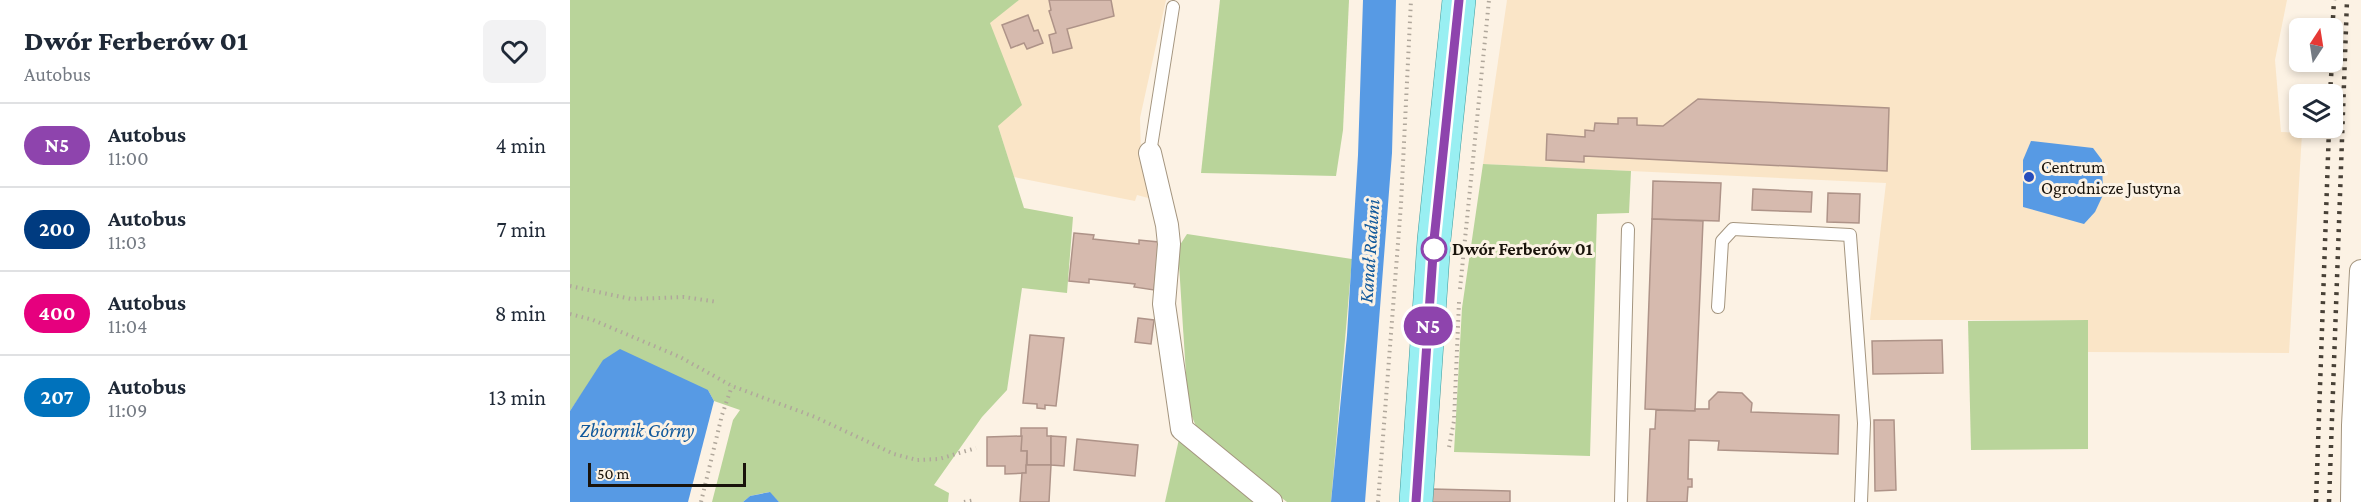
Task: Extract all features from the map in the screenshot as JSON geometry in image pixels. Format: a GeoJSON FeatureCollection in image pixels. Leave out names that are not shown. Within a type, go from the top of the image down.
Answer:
{"type":"FeatureCollection","features":[{"type":"Feature","properties":{"kind":"main road"},"geometry":{"type":"LineString","coordinates":[[1416,502],[1434,240],[1459,0]]}},
{"type":"Feature","properties":{"kind":"street"},"geometry":{"type":"LineString","coordinates":[[1150,153],[1167,225],[1169,244],[1164,304],[1182,429],[1271,502]]}},
{"type":"Feature","properties":{"kind":"street"},"geometry":{"type":"LineString","coordinates":[[2352,502],[2353,425],[2361,271]]}},
{"type":"Feature","properties":{"kind":"lane"},"geometry":{"type":"LineString","coordinates":[[1150,153],[1173,7]]}},
{"type":"Feature","properties":{"kind":"lane"},"geometry":{"type":"LineString","coordinates":[[1621,502],[1629,229]]}},
{"type":"Feature","properties":{"kind":"lane"},"geometry":{"type":"LineString","coordinates":[[1718,307],[1722,241],[1733,229],[1850,235],[1863,423],[1861,502]]}},
{"type":"Feature","properties":{"kind":"path"},"geometry":{"type":"LineString","coordinates":[[1378,502],[1401,204],[1411,0]]}},
{"type":"Feature","properties":{"kind":"path"},"geometry":{"type":"LineString","coordinates":[[1448,453],[1454,421],[1459,298],[1466,212],[1490,0]]}},
{"type":"Feature","properties":{"kind":"path"},"geometry":{"type":"LineString","coordinates":[[570,286],[631,299],[684,297],[718,302]]}},
{"type":"Feature","properties":{"kind":"path"},"geometry":{"type":"LineString","coordinates":[[570,314],[593,320],[680,357],[732,386],[815,417],[894,454],[917,460],[939,459],[976,448]]}},
{"type":"Feature","properties":{"kind":"path"},"geometry":{"type":"LineString","coordinates":[[701,502],[722,415],[732,386]]}},
{"type":"Feature","properties":{"kind":"path"},"geometry":{"type":"LineString","coordinates":[[964,502],[975,500]]}},
{"type":"Feature","properties":{"kind":"shaded area"},"geometry":{"type":"Polygon","coordinates":[[[1019,0],[1166,0],[1140,118],[1141,158],[1152,199],[1137,195],[1135,201],[1014,177],[998,126],[989,22],[1019,0]]]}},
{"type":"Feature","properties":{"kind":"shaded area","name":"Centrum Ogrodnicze Justyna"},"geometry":{"type":"Polygon","coordinates":[[[1507,0],[2287,0],[2275,60],[2281,132],[2289,132],[2289,138],[2302,138],[2289,353],[2088,352],[2087,320],[1870,320],[1886,183],[1483,164],[1507,0]]]}},
{"type":"Feature","properties":{"kind":"green space"},"geometry":{"type":"Polygon","coordinates":[[[570,0],[1019,0],[990,23],[1022,105],[998,126],[1024,208],[1073,217],[1067,293],[1022,288],[1007,390],[982,417],[934,485],[949,493],[948,502],[779,502],[769,492],[750,496],[743,502],[712,502],[733,420],[740,410],[714,401],[708,390],[592,379],[570,411],[570,0]]]}},
{"type":"Feature","properties":{"kind":"green space"},"geometry":{"type":"Polygon","coordinates":[[[1220,0],[1349,0],[1343,130],[1336,176],[1201,173],[1220,0]]]}},
{"type":"Feature","properties":{"kind":"green space"},"geometry":{"type":"Polygon","coordinates":[[[1483,164],[1631,171],[1629,213],[1597,214],[1590,456],[1454,452],[1462,308],[1483,164]]]}},
{"type":"Feature","properties":{"kind":"green space"},"geometry":{"type":"Polygon","coordinates":[[[1187,234],[1352,259],[1331,502],[1287,502],[1200,436],[1188,407],[1178,248],[1187,234]]]}},
{"type":"Feature","properties":{"kind":"green space"},"geometry":{"type":"Polygon","coordinates":[[[2088,320],[2088,449],[1971,450],[1968,321],[2088,320]]]}},
{"type":"Feature","properties":{"kind":"green space"},"geometry":{"type":"Polygon","coordinates":[[[1179,439],[1260,502],[1165,502],[1179,439]]]}},
{"type":"Feature","properties":{"kind":"water","name":"Kanał Raduni"},"geometry":{"type":"Polygon","coordinates":[[[1363,0],[1396,0],[1392,153],[1365,502],[1331,502],[1347,335],[1358,155],[1363,0]]]}},
{"type":"Feature","properties":{"kind":"water"},"geometry":{"type":"Polygon","coordinates":[[[2031,141],[2093,148],[2102,160],[2103,195],[2095,212],[2084,224],[2023,207],[2023,160],[2031,141]]]}},
{"type":"Feature","properties":{"kind":"water","name":"Zbiornik Górny"},"geometry":{"type":"Polygon","coordinates":[[[620,349],[708,390],[714,401],[688,502],[570,502],[570,411],[603,360],[620,349]]]}},
{"type":"Feature","properties":{"kind":"water"},"geometry":{"type":"Polygon","coordinates":[[[770,492],[779,502],[743,502],[750,496],[770,492]]]}},
{"type":"Feature","properties":{"kind":"building"},"geometry":{"type":"Polygon","coordinates":[[[1049,0],[1111,0],[1114,16],[1067,29],[1072,48],[1053,53],[1049,35],[1056,33],[1049,11],[1051,10],[1049,0]]]}},
{"type":"Feature","properties":{"kind":"building"},"geometry":{"type":"Polygon","coordinates":[[[1028,15],[1034,31],[1038,30],[1043,43],[1027,49],[1024,43],[1011,48],[1002,25],[1028,15]]]}},
{"type":"Feature","properties":{"kind":"building"},"geometry":{"type":"Polygon","coordinates":[[[1698,99],[1889,108],[1887,171],[1584,156],[1584,162],[1546,160],[1547,134],[1585,137],[1585,130],[1594,131],[1595,123],[1618,124],[1618,118],[1637,118],[1637,125],[1663,126],[1698,99]]]}},
{"type":"Feature","properties":{"kind":"building"},"geometry":{"type":"Polygon","coordinates":[[[1653,181],[1721,183],[1719,221],[1652,219],[1653,181]]]}},
{"type":"Feature","properties":{"kind":"building"},"geometry":{"type":"Polygon","coordinates":[[[1753,189],[1812,192],[1811,212],[1752,210],[1753,189]]]}},
{"type":"Feature","properties":{"kind":"building"},"geometry":{"type":"Polygon","coordinates":[[[1828,193],[1860,194],[1859,223],[1827,222],[1828,193]]]}},
{"type":"Feature","properties":{"kind":"building"},"geometry":{"type":"Polygon","coordinates":[[[1652,219],[1703,221],[1695,411],[1645,409],[1652,219]]]}},
{"type":"Feature","properties":{"kind":"building"},"geometry":{"type":"Polygon","coordinates":[[[1074,233],[1094,235],[1093,239],[1139,244],[1139,240],[1159,242],[1154,290],[1134,287],[1135,284],[1089,279],[1089,283],[1069,281],[1074,233]]]}},
{"type":"Feature","properties":{"kind":"building"},"geometry":{"type":"Polygon","coordinates":[[[1138,318],[1154,320],[1151,344],[1135,342],[1138,318]]]}},
{"type":"Feature","properties":{"kind":"building"},"geometry":{"type":"Polygon","coordinates":[[[1030,335],[1064,338],[1056,406],[1045,405],[1045,409],[1037,408],[1037,404],[1023,403],[1030,335]]]}},
{"type":"Feature","properties":{"kind":"building"},"geometry":{"type":"Polygon","coordinates":[[[1942,340],[1943,373],[1873,374],[1872,341],[1942,340]]]}},
{"type":"Feature","properties":{"kind":"building"},"geometry":{"type":"Polygon","coordinates":[[[1718,392],[1742,393],[1752,403],[1751,412],[1839,415],[1838,454],[1718,450],[1719,441],[1689,440],[1688,479],[1692,479],[1692,487],[1688,487],[1687,502],[1647,502],[1650,429],[1655,429],[1656,410],[1709,409],[1709,401],[1718,392]]]}},
{"type":"Feature","properties":{"kind":"building"},"geometry":{"type":"Polygon","coordinates":[[[1874,420],[1894,420],[1896,490],[1875,491],[1874,420]]]}},
{"type":"Feature","properties":{"kind":"building"},"geometry":{"type":"Polygon","coordinates":[[[1021,428],[1047,428],[1047,436],[1051,436],[1051,465],[1027,465],[1027,451],[1021,451],[1021,428]]]}},
{"type":"Feature","properties":{"kind":"building"},"geometry":{"type":"Polygon","coordinates":[[[1022,436],[1021,451],[1027,451],[1026,473],[1005,474],[1005,466],[987,466],[987,437],[1022,436]]]}},
{"type":"Feature","properties":{"kind":"building"},"geometry":{"type":"Polygon","coordinates":[[[1051,436],[1066,437],[1064,466],[1051,465],[1051,436]]]}},
{"type":"Feature","properties":{"kind":"building"},"geometry":{"type":"Polygon","coordinates":[[[1077,439],[1138,445],[1135,476],[1074,470],[1077,439]]]}},
{"type":"Feature","properties":{"kind":"building"},"geometry":{"type":"Polygon","coordinates":[[[1026,465],[1051,465],[1049,502],[1020,502],[1022,473],[1026,473],[1026,465]]]}},
{"type":"Feature","properties":{"kind":"building"},"geometry":{"type":"Polygon","coordinates":[[[1432,489],[1510,491],[1510,502],[1432,502],[1432,489]]]}},
{"type":"Feature","properties":{"kind":"railway"},"geometry":{"type":"LineString","coordinates":[[2333,18],[2334,0]]}},
{"type":"Feature","properties":{"kind":"railway"},"geometry":{"type":"LineString","coordinates":[[2329,502],[2347,0]]}},
{"type":"Feature","properties":{"kind":"railway"},"geometry":{"type":"LineString","coordinates":[[2331,72],[2331,84]]}},
{"type":"Feature","properties":{"kind":"railway"},"geometry":{"type":"LineString","coordinates":[[2316,502],[2329,138]]}},
{"type":"Feature","properties":{"kind":"bus line","name":"N5"},"geometry":{"type":"LineString","coordinates":[[1416,502],[1434,240],[1459,0]]}},
{"type":"Feature","properties":{"kind":"place","name":"Centrum Ogrodnicze Justyna"},"geometry":{"type":"Point","coordinates":[2029,177]}},
{"type":"Feature","properties":{"kind":"place","name":"Dwór Ferberów 01"},"geometry":{"type":"Point","coordinates":[1434,249]}}]}
